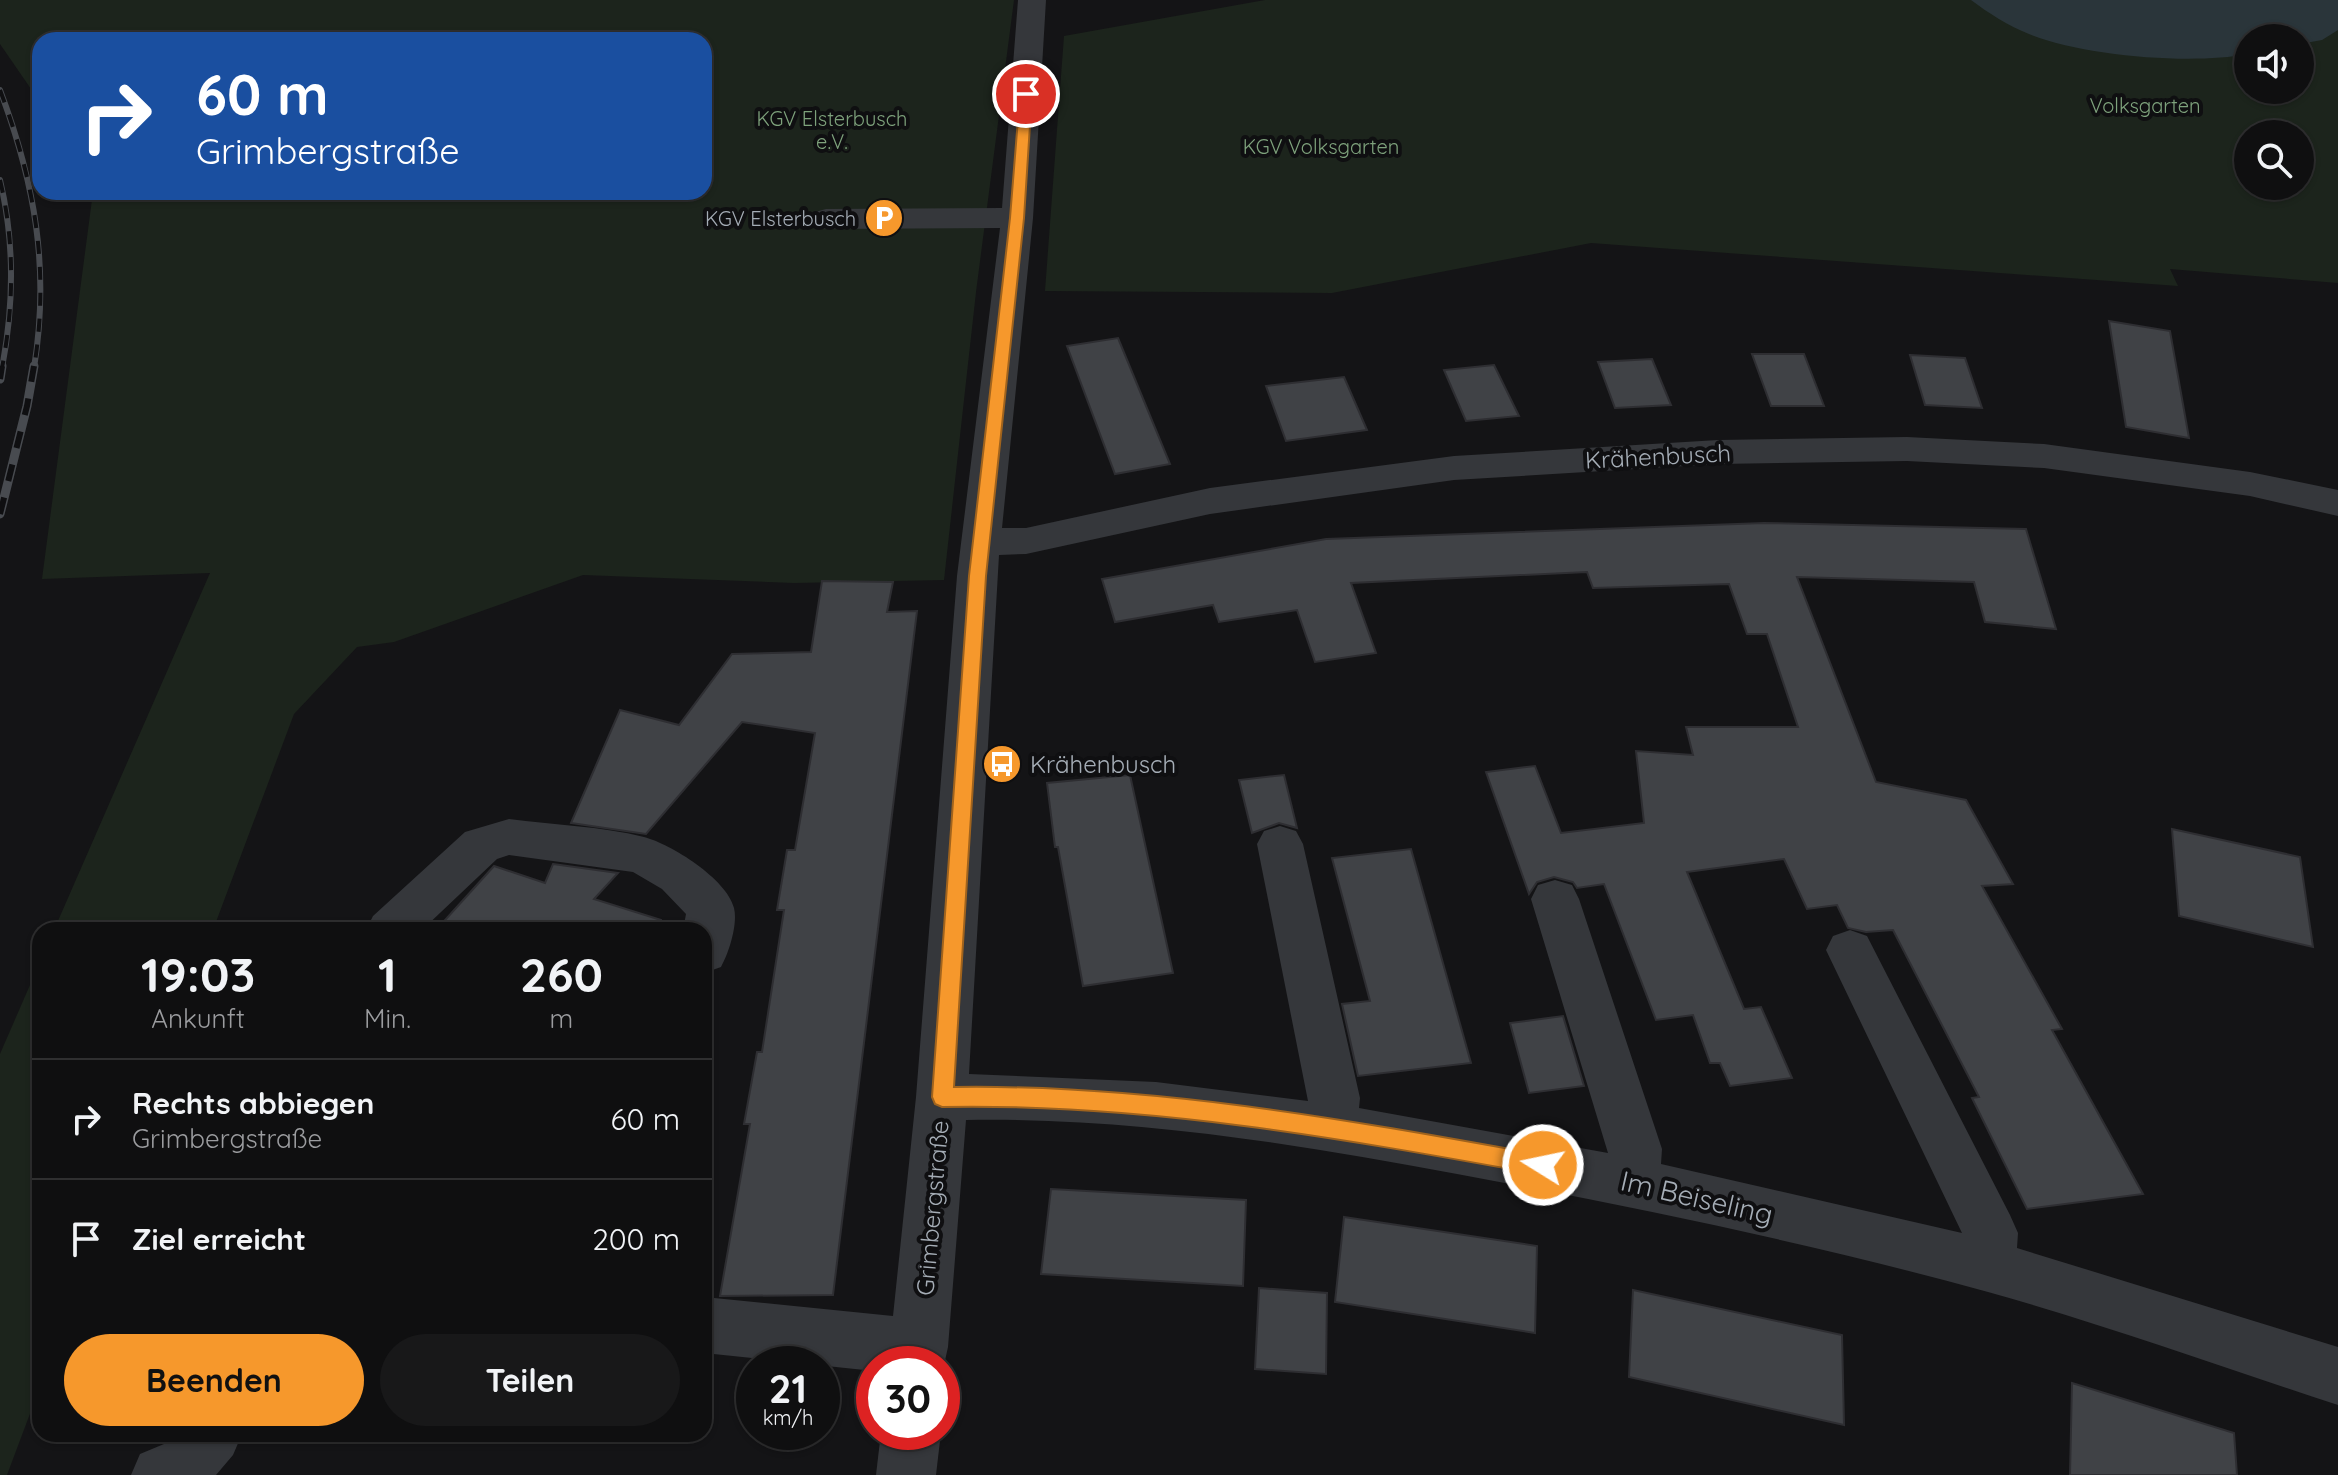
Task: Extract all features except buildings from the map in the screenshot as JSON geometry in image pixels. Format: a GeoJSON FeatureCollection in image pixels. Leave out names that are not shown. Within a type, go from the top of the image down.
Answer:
{"type":"FeatureCollection","features":[{"type":"Feature","properties":{"kind":"street","name":"Grimbergstraße"},"geometry":{"type":"LineString","coordinates":[[919,1346],[942,1097],[982,542],[1017,218],[1032,0]]}},
{"type":"Feature","properties":{"kind":"street"},"geometry":{"type":"LineString","coordinates":[[826,219],[1017,218]]}},
{"type":"Feature","properties":{"kind":"street","name":"Krähenbusch"},"geometry":{"type":"LineString","coordinates":[[982,542],[1026,541],[1210,501],[1454,468],[1718,452],[1907,449],[2044,456],[2250,484],[2338,503]]}},
{"type":"Feature","properties":{"kind":"street"},"geometry":{"type":"LineString","coordinates":[[399,922],[481,845],[509,837],[642,855],[679,876],[711,909],[709,922]]}},
{"type":"Feature","properties":{"kind":"street"},"geometry":{"type":"LineString","coordinates":[[1280,844],[1334,1098],[1331,1127]]}},
{"type":"Feature","properties":{"kind":"street"},"geometry":{"type":"LineString","coordinates":[[1555,899],[1635,1149],[1634,1182]]}},
{"type":"Feature","properties":{"kind":"street"},"geometry":{"type":"LineString","coordinates":[[1850,950],[1990,1233],[1989,1266]]}},
{"type":"Feature","properties":{"kind":"street","name":"Im Beiseling"},"geometry":{"type":"LineString","coordinates":[[942,1097],[998,1096],[1156,1105],[1331,1127],[1634,1182],[1989,1266],[2338,1376]]}},
{"type":"Feature","properties":{"kind":"street"},"geometry":{"type":"LineString","coordinates":[[712,1326],[856,1347]]}},
{"type":"Feature","properties":{"kind":"street"},"geometry":{"type":"LineString","coordinates":[[161,1475],[185,1465],[205,1442]]}},
{"type":"Feature","properties":{"kind":"street"},"geometry":{"type":"LineString","coordinates":[[906,1475],[909,1450]]}},
{"type":"Feature","properties":{"kind":"green space","name":"KGV Elsterbusch e.V."},"geometry":{"type":"Polygon","coordinates":[[[0,0],[1014,0],[976,292],[944,580],[794,583],[583,575],[394,642],[357,647],[294,714],[216,922],[57,922],[210,573],[42,579],[92,200],[712,200],[712,32],[32,32],[32,90],[0,44],[0,0]]]}},
{"type":"Feature","properties":{"kind":"green space","name":"KGV Volksgarten"},"geometry":{"type":"Polygon","coordinates":[[[1265,0],[2338,0],[2338,283],[2170,269],[2178,286],[1591,243],[1332,293],[1045,291],[1064,36],[1265,0]]]}},
{"type":"Feature","properties":{"kind":"green space"},"geometry":{"type":"Polygon","coordinates":[[[32,980],[32,1408],[7,1475],[0,1475],[0,1054],[32,980]]]}},
{"type":"Feature","properties":{"kind":"shaded area"},"geometry":{"type":"Polygon","coordinates":[[[1971,0],[2338,0],[2338,30],[2322,40],[2314,41],[2314,24],[2234,24],[2234,56],[2197,59],[2137,56],[2078,48],[2029,34],[1971,0]]]}},
{"type":"Feature","properties":{"kind":"railway"},"geometry":{"type":"LineString","coordinates":[[0,90],[22,159],[36,227],[40,296],[34,368]]}},
{"type":"Feature","properties":{"kind":"railway"},"geometry":{"type":"LineString","coordinates":[[0,180],[8,227],[11,274],[9,321],[2,368]]}},
{"type":"Feature","properties":{"kind":"railway"},"geometry":{"type":"LineString","coordinates":[[0,379],[2,366]]}},
{"type":"Feature","properties":{"kind":"railway"},"geometry":{"type":"LineString","coordinates":[[0,514],[34,366]]}},
{"type":"Feature","properties":{"kind":"place","name":"KGV Elsterbusch"},"geometry":{"type":"Point","coordinates":[884,218]}},
{"type":"Feature","properties":{"kind":"place","name":"Krähenbusch"},"geometry":{"type":"Point","coordinates":[1002,764]}},
{"type":"Feature","properties":{"kind":"route"},"geometry":{"type":"LineString","coordinates":[[1026,94],[1017,218],[977,576],[942,1097],[998,1096],[1156,1105],[1331,1127],[1543,1165]]}},
{"type":"Feature","properties":{"kind":"park label","name":"Volksgarten"},"geometry":{"type":"Point","coordinates":[2145,105]}}]}
